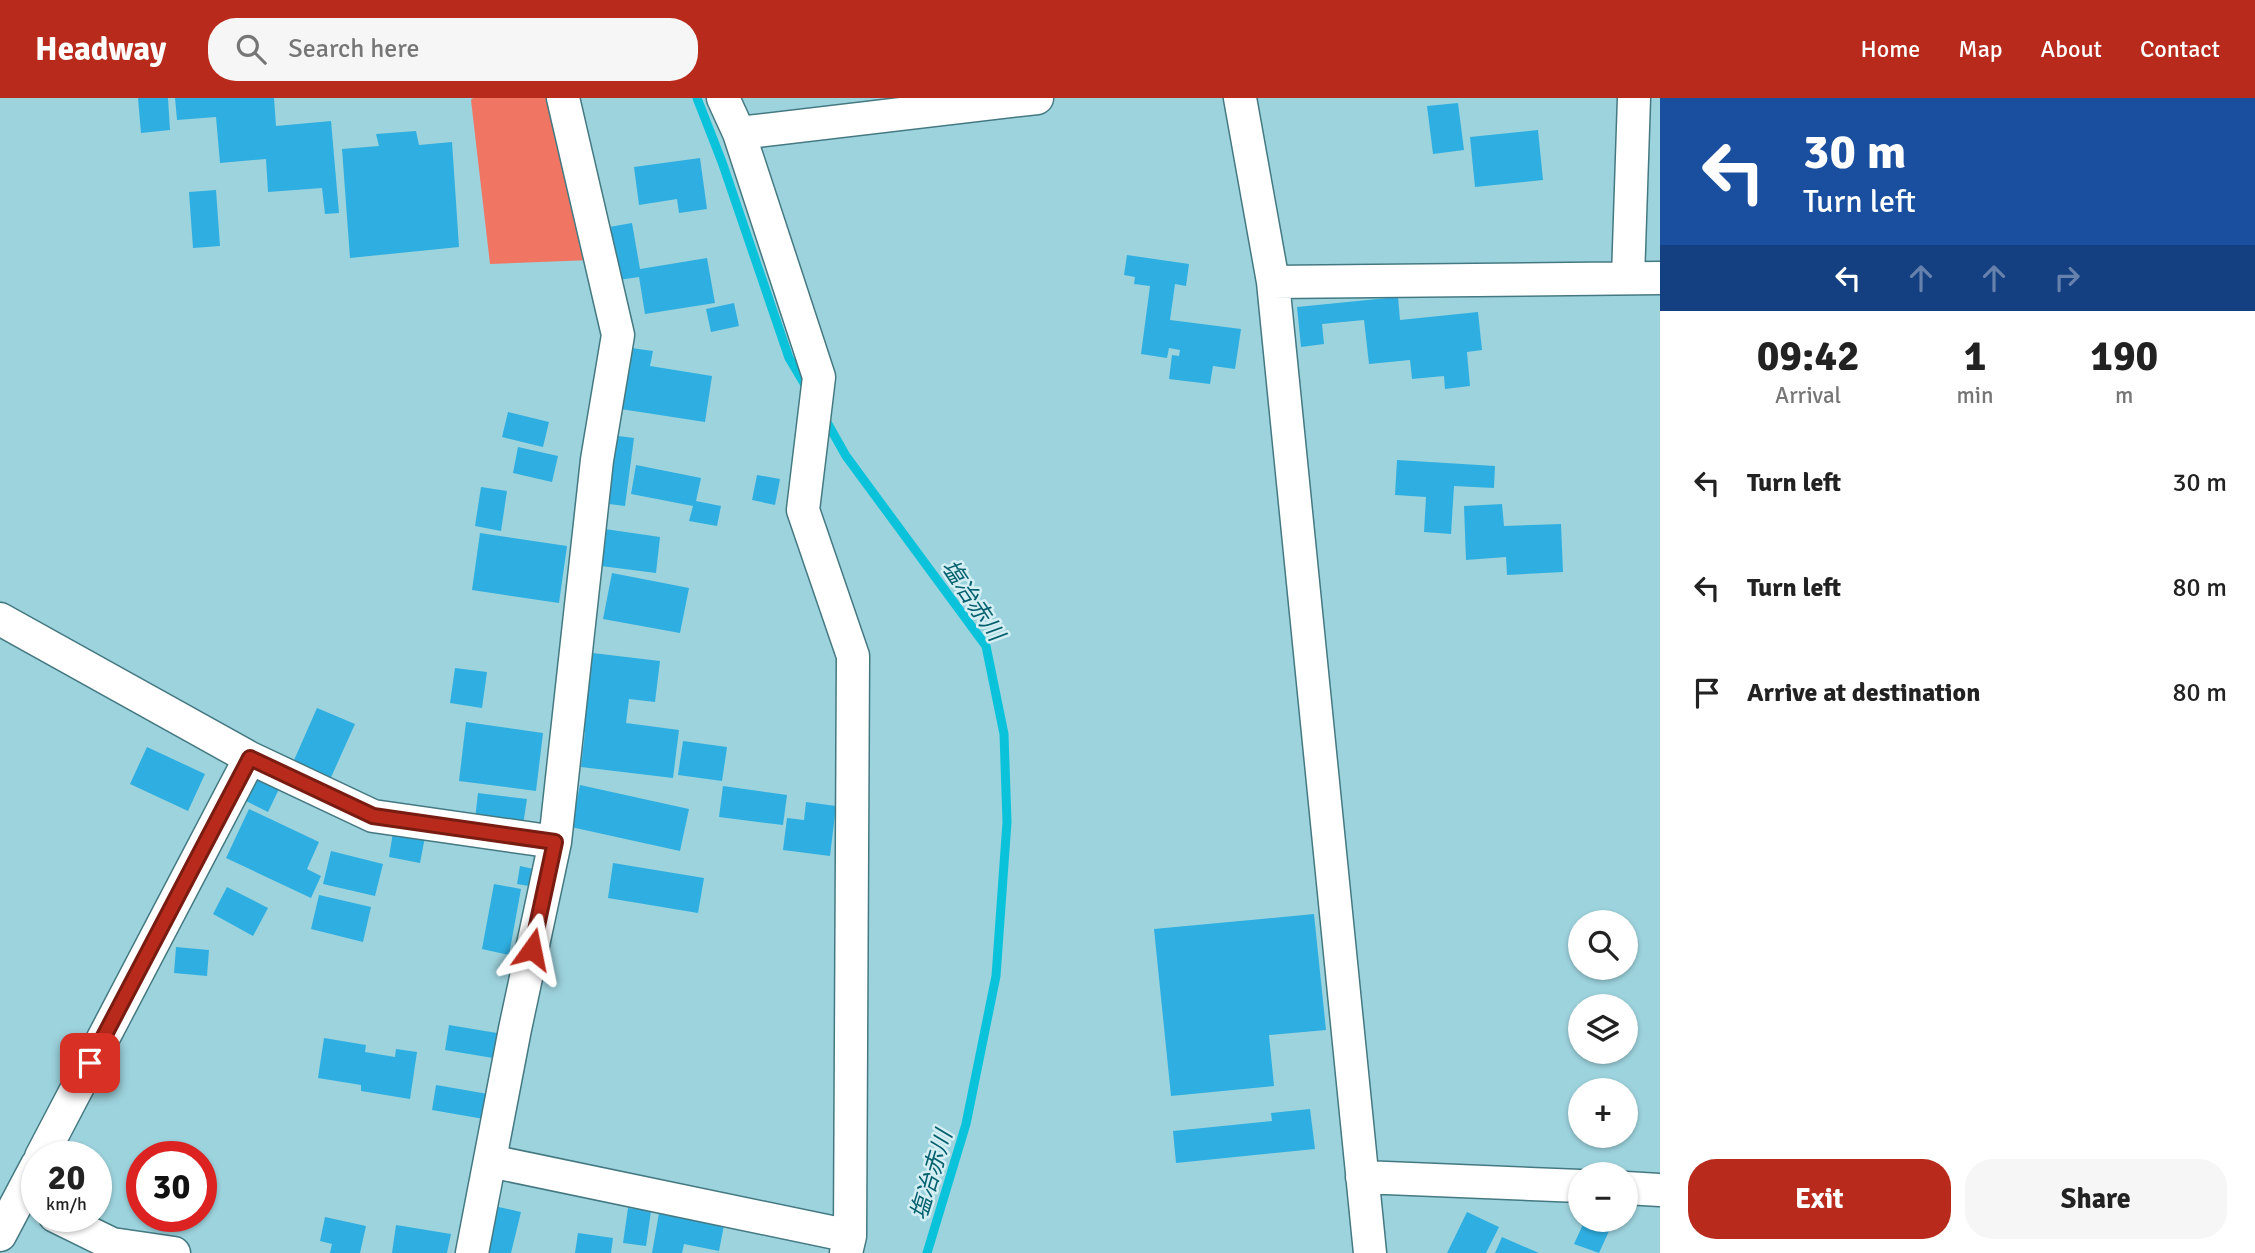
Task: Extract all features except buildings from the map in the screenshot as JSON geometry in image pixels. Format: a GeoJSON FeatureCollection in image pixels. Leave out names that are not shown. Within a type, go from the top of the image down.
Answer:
{"type":"FeatureCollection","features":[{"type":"Feature","properties":{"kind":"street"},"geometry":{"type":"LineString","coordinates":[[472,1253],[555,842],[597,460],[618,335],[563,98]]}},
{"type":"Feature","properties":{"kind":"street"},"geometry":{"type":"LineString","coordinates":[[490,1161],[848,1245],[853,656],[803,510],[819,377],[739,133],[723,98]]}},
{"type":"Feature","properties":{"kind":"street"},"geometry":{"type":"LineString","coordinates":[[739,133],[1037,98]]}},
{"type":"Feature","properties":{"kind":"street"},"geometry":{"type":"LineString","coordinates":[[1240,98],[1273,282],[1370,1253]]}},
{"type":"Feature","properties":{"kind":"street"},"geometry":{"type":"LineString","coordinates":[[1628,278],[1634,98]]}},
{"type":"Feature","properties":{"kind":"street"},"geometry":{"type":"LineString","coordinates":[[1273,282],[1660,278]]}},
{"type":"Feature","properties":{"kind":"street"},"geometry":{"type":"LineString","coordinates":[[0,619],[250,758],[373,816],[555,842]]}},
{"type":"Feature","properties":{"kind":"street"},"geometry":{"type":"LineString","coordinates":[[49,1141],[250,758]]}},
{"type":"Feature","properties":{"kind":"street"},"geometry":{"type":"LineString","coordinates":[[1362,1177],[1568,1186]]}},
{"type":"Feature","properties":{"kind":"street"},"geometry":{"type":"LineString","coordinates":[[1638,1189],[1660,1190]]}},
{"type":"Feature","properties":{"kind":"street"},"geometry":{"type":"LineString","coordinates":[[0,1235],[21,1211]]}},
{"type":"Feature","properties":{"kind":"street"},"geometry":{"type":"LineString","coordinates":[[88,1232],[112,1244],[174,1253]]}},
{"type":"Feature","properties":{"kind":"shaded area"},"geometry":{"type":"Polygon","coordinates":[[[552,98],[591,260],[490,264],[471,100],[552,98]]]}},
{"type":"Feature","properties":{"kind":"waterway","name":"塩冶赤川"},"geometry":{"type":"LineString","coordinates":[[697,98],[722,162],[789,358],[808,390]]}},
{"type":"Feature","properties":{"kind":"waterway","name":"塩冶赤川"},"geometry":{"type":"LineString","coordinates":[[824,417],[846,456],[986,646],[1004,734],[1007,822],[996,976],[966,1124],[927,1253]]}},
{"type":"Feature","properties":{"kind":"route"},"geometry":{"type":"LineString","coordinates":[[90,1063],[250,758],[373,816],[555,842],[532,949]]}}]}
